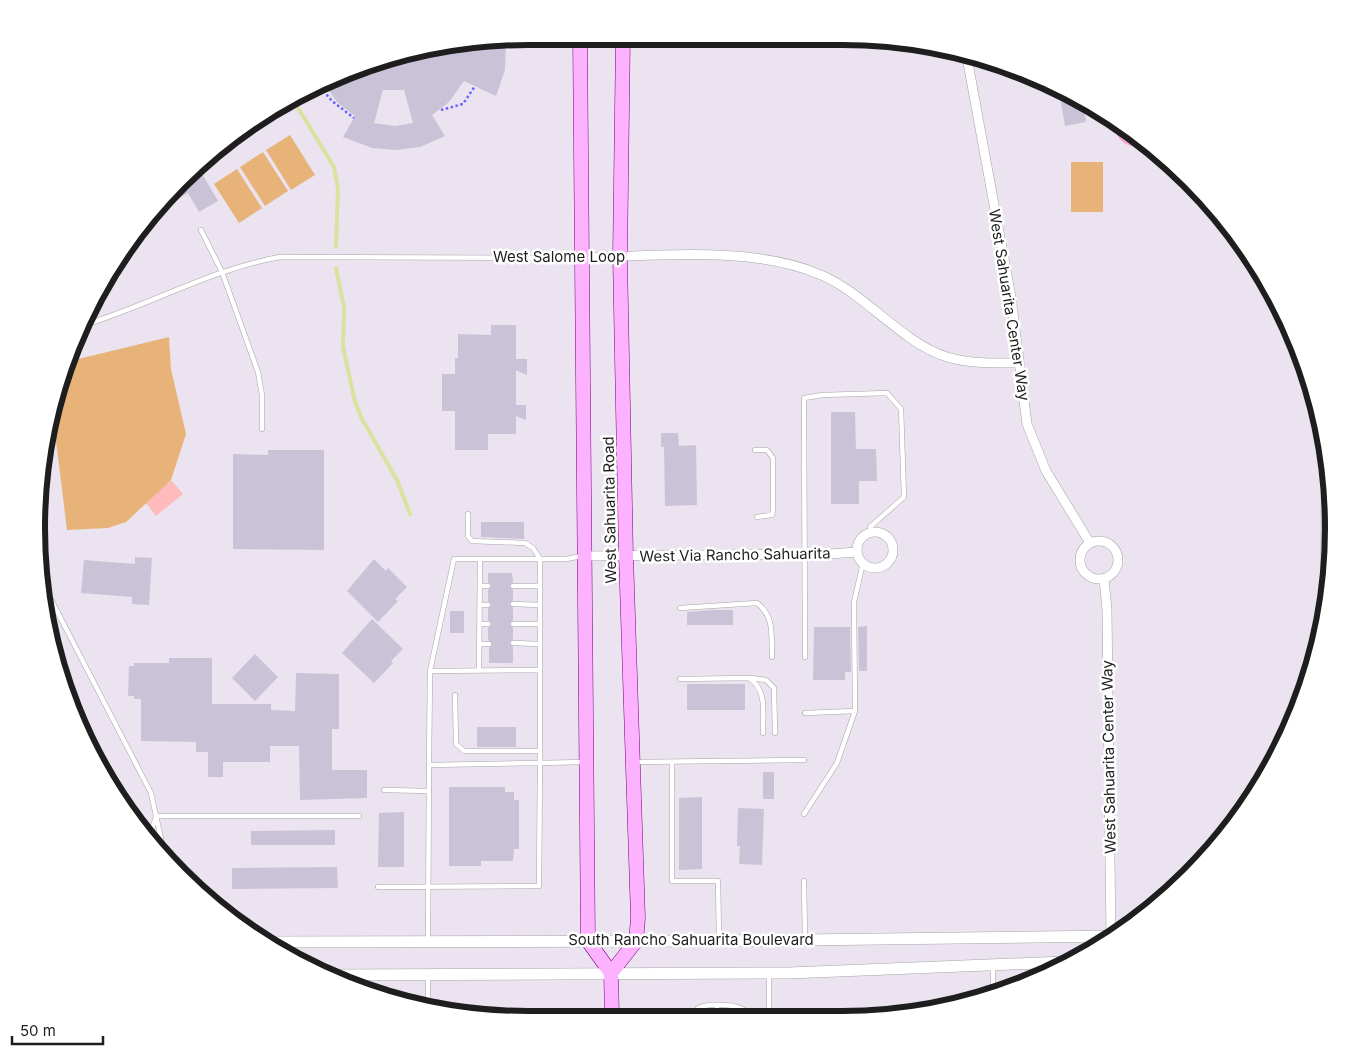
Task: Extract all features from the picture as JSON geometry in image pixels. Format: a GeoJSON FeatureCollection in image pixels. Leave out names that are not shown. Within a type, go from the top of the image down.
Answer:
{"type":"FeatureCollection","features":[{"type":"Feature","properties":{"kind":"main road","name":"West Sahuarita Road"},"geometry":{"type":"LineString","coordinates":[[580,45],[583,556],[588,942]]}},
{"type":"Feature","properties":{"kind":"main road","name":"West Sahuarita Road"},"geometry":{"type":"LineString","coordinates":[[623,45],[620,257],[626,556],[635,762],[638,915],[636,941]]}},
{"type":"Feature","properties":{"kind":"main road"},"geometry":{"type":"LineString","coordinates":[[611,973],[636,941]]}},
{"type":"Feature","properties":{"kind":"main road"},"geometry":{"type":"LineString","coordinates":[[588,942],[611,973],[612,1011]]}},
{"type":"Feature","properties":{"kind":"street","name":"West Sahuarita Center Way"},"geometry":{"type":"LineString","coordinates":[[968,61],[1011,297],[1027,424],[1046,471],[1090,543]]}},
{"type":"Feature","properties":{"kind":"street","name":"West Salome Loop"},"geometry":{"type":"LineString","coordinates":[[581,258],[735,257],[774,261],[801,267],[851,290],[924,346],[947,356],[978,362],[1018,363]]}},
{"type":"Feature","properties":{"kind":"street"},"geometry":{"type":"LineString","coordinates":[[873,532],[880,533],[890,540],[892,546],[891,557],[878,567],[863,563],[857,552],[860,540],[873,532]]}},
{"type":"Feature","properties":{"kind":"street"},"geometry":{"type":"LineString","coordinates":[[1107,542],[1112,545],[1118,555],[1115,572],[1104,579],[1093,579],[1087,576],[1080,565],[1082,553],[1090,543],[1107,542]]}},
{"type":"Feature","properties":{"kind":"street","name":"West Via Rancho Sahuarita"},"geometry":{"type":"LineString","coordinates":[[583,556],[857,552]]}},
{"type":"Feature","properties":{"kind":"street","name":"West Sahuarita Center Way"},"geometry":{"type":"LineString","coordinates":[[1104,579],[1107,610],[1113,928]]}},
{"type":"Feature","properties":{"kind":"street","name":"South Rancho Sahuarita Boulevard"},"geometry":{"type":"LineString","coordinates":[[279,942],[428,940],[588,942],[1098,937]]}},
{"type":"Feature","properties":{"kind":"street","name":"South Rancho Sahuarita Boulevard"},"geometry":{"type":"LineString","coordinates":[[345,975],[769,973],[1053,962]]}},
{"type":"Feature","properties":{"kind":"lane"},"geometry":{"type":"LineString","coordinates":[[201,230],[222,272],[258,372],[262,395],[262,428]]}},
{"type":"Feature","properties":{"kind":"lane","name":"West Salome Loop"},"geometry":{"type":"LineString","coordinates":[[91,322],[155,300],[222,272],[259,260],[280,257],[581,258]]}},
{"type":"Feature","properties":{"kind":"lane"},"geometry":{"type":"LineString","coordinates":[[805,657],[804,398],[824,394],[887,393],[901,409],[904,497],[870,527],[873,532]]}},
{"type":"Feature","properties":{"kind":"lane"},"geometry":{"type":"LineString","coordinates":[[756,450],[767,450],[773,458],[772,515],[757,517]]}},
{"type":"Feature","properties":{"kind":"lane"},"geometry":{"type":"LineString","coordinates":[[378,887],[539,886],[540,559],[533,548],[525,543],[472,541],[468,536],[468,514]]}},
{"type":"Feature","properties":{"kind":"lane"},"geometry":{"type":"LineString","coordinates":[[428,940],[430,671],[454,559],[566,559],[583,556]]}},
{"type":"Feature","properties":{"kind":"lane"},"geometry":{"type":"LineString","coordinates":[[479,670],[480,560]]}},
{"type":"Feature","properties":{"kind":"lane"},"geometry":{"type":"LineString","coordinates":[[804,814],[837,763],[855,712],[854,602],[863,563]]}},
{"type":"Feature","properties":{"kind":"lane"},"geometry":{"type":"LineString","coordinates":[[480,586],[488,586]]}},
{"type":"Feature","properties":{"kind":"lane"},"geometry":{"type":"LineString","coordinates":[[513,586],[540,586]]}},
{"type":"Feature","properties":{"kind":"lane"},"geometry":{"type":"LineString","coordinates":[[50,598],[151,792],[162,842]]}},
{"type":"Feature","properties":{"kind":"lane"},"geometry":{"type":"LineString","coordinates":[[513,604],[540,605]]}},
{"type":"Feature","properties":{"kind":"lane"},"geometry":{"type":"LineString","coordinates":[[680,608],[757,604],[766,611],[771,622],[772,657]]}},
{"type":"Feature","properties":{"kind":"lane"},"geometry":{"type":"LineString","coordinates":[[480,605],[488,605]]}},
{"type":"Feature","properties":{"kind":"lane"},"geometry":{"type":"LineString","coordinates":[[480,624],[488,624]]}},
{"type":"Feature","properties":{"kind":"lane"},"geometry":{"type":"LineString","coordinates":[[513,624],[540,624]]}},
{"type":"Feature","properties":{"kind":"lane"},"geometry":{"type":"LineString","coordinates":[[480,644],[488,644]]}},
{"type":"Feature","properties":{"kind":"lane"},"geometry":{"type":"LineString","coordinates":[[513,644],[540,644]]}},
{"type":"Feature","properties":{"kind":"lane"},"geometry":{"type":"LineString","coordinates":[[430,671],[540,670]]}},
{"type":"Feature","properties":{"kind":"lane"},"geometry":{"type":"LineString","coordinates":[[749,678],[757,683],[762,694],[763,733]]}},
{"type":"Feature","properties":{"kind":"lane"},"geometry":{"type":"LineString","coordinates":[[680,679],[749,678],[766,680],[772,684],[775,733]]}},
{"type":"Feature","properties":{"kind":"lane"},"geometry":{"type":"LineString","coordinates":[[455,695],[456,744],[464,752],[540,752]]}},
{"type":"Feature","properties":{"kind":"lane"},"geometry":{"type":"LineString","coordinates":[[805,713],[855,712]]}},
{"type":"Feature","properties":{"kind":"lane"},"geometry":{"type":"LineString","coordinates":[[635,762],[804,760]]}},
{"type":"Feature","properties":{"kind":"lane"},"geometry":{"type":"LineString","coordinates":[[429,765],[586,762]]}},
{"type":"Feature","properties":{"kind":"lane"},"geometry":{"type":"LineString","coordinates":[[672,762],[672,881],[718,881],[719,941]]}},
{"type":"Feature","properties":{"kind":"lane"},"geometry":{"type":"LineString","coordinates":[[384,790],[429,791]]}},
{"type":"Feature","properties":{"kind":"lane"},"geometry":{"type":"LineString","coordinates":[[156,816],[359,816]]}},
{"type":"Feature","properties":{"kind":"lane"},"geometry":{"type":"LineString","coordinates":[[152,830],[156,816]]}},
{"type":"Feature","properties":{"kind":"lane"},"geometry":{"type":"LineString","coordinates":[[804,881],[805,940]]}},
{"type":"Feature","properties":{"kind":"lane"},"geometry":{"type":"LineString","coordinates":[[993,964],[993,986]]}},
{"type":"Feature","properties":{"kind":"lane"},"geometry":{"type":"LineString","coordinates":[[769,973],[769,1011]]}},
{"type":"Feature","properties":{"kind":"lane"},"geometry":{"type":"LineString","coordinates":[[428,974],[428,1001]]}},
{"type":"Feature","properties":{"kind":"lane"},"geometry":{"type":"LineString","coordinates":[[696,1011],[701,1006],[740,1006],[747,1011]]}},
{"type":"Feature","properties":{"kind":"lane"},"geometry":{"type":"LineString","coordinates":[[717,1006],[717,1011]]}},
{"type":"Feature","properties":{"kind":"path"},"geometry":{"type":"LineString","coordinates":[[441,110],[464,104],[475,86]]}},
{"type":"Feature","properties":{"kind":"path"},"geometry":{"type":"LineString","coordinates":[[324,92],[332,101],[354,118]]}},
{"type":"Feature","properties":{"kind":"shaded area"},"geometry":{"type":"Polygon","coordinates":[[[1115,130],[1137,146],[1128,145],[1123,142],[1115,130]]]}},
{"type":"Feature","properties":{"kind":"shaded area"},"geometry":{"type":"Polygon","coordinates":[[[290,135],[315,175],[291,190],[266,150],[290,135]]]}},
{"type":"Feature","properties":{"kind":"shaded area"},"geometry":{"type":"Polygon","coordinates":[[[263,152],[288,191],[265,206],[240,167],[263,152]]]}},
{"type":"Feature","properties":{"kind":"shaded area"},"geometry":{"type":"Polygon","coordinates":[[[1071,162],[1103,162],[1103,212],[1071,212],[1071,162]]]}},
{"type":"Feature","properties":{"kind":"shaded area"},"geometry":{"type":"Polygon","coordinates":[[[237,169],[262,208],[239,223],[214,184],[237,169]]]}},
{"type":"Feature","properties":{"kind":"shaded area"},"geometry":{"type":"Polygon","coordinates":[[[169,337],[171,369],[186,434],[171,480],[126,522],[108,528],[67,530],[55,431],[61,403],[76,360],[169,337]]]}},
{"type":"Feature","properties":{"kind":"shaded area"},"geometry":{"type":"Polygon","coordinates":[[[171,480],[183,494],[156,516],[145,502],[171,480]]]}},
{"type":"Feature","properties":{"kind":"building"},"geometry":{"type":"Polygon","coordinates":[[[506,46],[505,70],[496,96],[464,81],[449,102],[432,115],[445,136],[420,147],[396,150],[372,148],[343,137],[355,116],[337,102],[328,89],[373,71],[403,61],[434,54],[506,46]],[[383,90],[374,123],[395,126],[413,123],[404,90],[383,90]]]}},
{"type":"Feature","properties":{"kind":"building"},"geometry":{"type":"Polygon","coordinates":[[[1060,97],[1084,110],[1086,122],[1065,126],[1060,97]]]}},
{"type":"Feature","properties":{"kind":"building"},"geometry":{"type":"Polygon","coordinates":[[[201,173],[218,201],[199,212],[188,193],[171,203],[201,173]]]}},
{"type":"Feature","properties":{"kind":"building"},"geometry":{"type":"Polygon","coordinates":[[[491,325],[516,325],[516,359],[527,359],[527,375],[516,370],[516,405],[526,405],[526,420],[516,416],[516,434],[488,434],[488,450],[455,450],[455,411],[442,411],[442,374],[455,374],[455,358],[458,358],[458,334],[491,335],[491,325]]]}},
{"type":"Feature","properties":{"kind":"building"},"geometry":{"type":"Polygon","coordinates":[[[831,412],[855,412],[856,449],[876,449],[877,481],[859,481],[859,504],[831,504],[831,412]]]}},
{"type":"Feature","properties":{"kind":"building"},"geometry":{"type":"Polygon","coordinates":[[[661,433],[678,433],[679,446],[696,445],[697,505],[665,506],[664,447],[661,447],[661,433]]]}},
{"type":"Feature","properties":{"kind":"building"},"geometry":{"type":"Polygon","coordinates":[[[268,450],[324,450],[324,550],[233,549],[233,454],[268,455],[268,450]]]}},
{"type":"Feature","properties":{"kind":"building"},"geometry":{"type":"Polygon","coordinates":[[[1321,467],[1321,467],[1325,528],[1320,593],[1321,467]]]}},
{"type":"Feature","properties":{"kind":"building"},"geometry":{"type":"Polygon","coordinates":[[[481,522],[524,522],[524,539],[481,537],[481,522]]]}},
{"type":"Feature","properties":{"kind":"building"},"geometry":{"type":"Polygon","coordinates":[[[135,557],[152,558],[149,605],[132,604],[132,597],[81,593],[84,560],[135,564],[135,557]]]}},
{"type":"Feature","properties":{"kind":"building"},"geometry":{"type":"Polygon","coordinates":[[[374,559],[386,571],[388,568],[407,587],[395,599],[398,601],[378,622],[347,591],[374,559]]]}},
{"type":"Feature","properties":{"kind":"building"},"geometry":{"type":"Polygon","coordinates":[[[488,573],[512,573],[513,582],[509,586],[513,590],[513,600],[509,604],[513,608],[513,620],[509,624],[513,628],[513,639],[509,643],[513,647],[513,663],[489,663],[489,648],[493,644],[488,640],[488,628],[492,624],[488,620],[488,609],[492,605],[488,601],[488,590],[492,586],[488,582],[488,573]]]}},
{"type":"Feature","properties":{"kind":"building"},"geometry":{"type":"Polygon","coordinates":[[[733,610],[733,625],[687,625],[687,612],[733,610]]]}},
{"type":"Feature","properties":{"kind":"building"},"geometry":{"type":"Polygon","coordinates":[[[450,611],[464,611],[464,633],[450,633],[450,611]]]}},
{"type":"Feature","properties":{"kind":"building"},"geometry":{"type":"Polygon","coordinates":[[[372,619],[403,649],[374,683],[342,653],[372,619]]]}},
{"type":"Feature","properties":{"kind":"building"},"geometry":{"type":"Polygon","coordinates":[[[867,626],[867,671],[859,671],[858,627],[867,626]]]}},
{"type":"Feature","properties":{"kind":"building"},"geometry":{"type":"Polygon","coordinates":[[[814,627],[850,627],[851,672],[845,672],[845,680],[813,680],[814,627]]]}},
{"type":"Feature","properties":{"kind":"building"},"geometry":{"type":"Polygon","coordinates":[[[255,654],[278,677],[255,701],[232,678],[255,654]]]}},
{"type":"Feature","properties":{"kind":"building"},"geometry":{"type":"Polygon","coordinates":[[[169,658],[212,658],[212,704],[271,704],[271,710],[295,711],[296,673],[339,674],[339,729],[332,729],[332,770],[367,770],[367,798],[300,800],[299,746],[270,746],[270,762],[223,762],[223,777],[208,777],[208,752],[196,752],[196,742],[141,741],[141,699],[134,699],[134,696],[128,696],[129,666],[134,666],[134,663],[169,663],[169,658]]]}},
{"type":"Feature","properties":{"kind":"building"},"geometry":{"type":"Polygon","coordinates":[[[687,684],[745,684],[745,710],[687,710],[687,684]]]}},
{"type":"Feature","properties":{"kind":"building"},"geometry":{"type":"Polygon","coordinates":[[[477,727],[516,727],[516,747],[477,747],[477,727]]]}},
{"type":"Feature","properties":{"kind":"building"},"geometry":{"type":"Polygon","coordinates":[[[763,772],[774,772],[774,799],[763,799],[763,772]]]}},
{"type":"Feature","properties":{"kind":"building"},"geometry":{"type":"Polygon","coordinates":[[[449,787],[505,787],[505,792],[514,792],[514,800],[519,800],[519,849],[514,849],[513,861],[481,861],[481,866],[449,866],[449,787]]]}},
{"type":"Feature","properties":{"kind":"building"},"geometry":{"type":"Polygon","coordinates":[[[702,797],[702,869],[679,870],[679,798],[702,797]]]}},
{"type":"Feature","properties":{"kind":"building"},"geometry":{"type":"Polygon","coordinates":[[[738,808],[764,809],[762,865],[739,864],[740,846],[737,846],[738,808]]]}},
{"type":"Feature","properties":{"kind":"building"},"geometry":{"type":"Polygon","coordinates":[[[404,812],[404,867],[378,867],[379,813],[404,812]]]}},
{"type":"Feature","properties":{"kind":"building"},"geometry":{"type":"Polygon","coordinates":[[[335,830],[335,845],[251,845],[251,831],[335,830]]]}},
{"type":"Feature","properties":{"kind":"building"},"geometry":{"type":"Polygon","coordinates":[[[337,867],[338,888],[232,889],[232,868],[337,867]]]}},
{"type":"Feature","properties":{"kind":"waterway"},"geometry":{"type":"LineString","coordinates":[[296,105],[334,167],[338,189],[336,247]]}},
{"type":"Feature","properties":{"kind":"waterway"},"geometry":{"type":"LineString","coordinates":[[336,268],[344,308],[343,347],[355,402],[362,419],[397,480],[410,514]]}}]}
